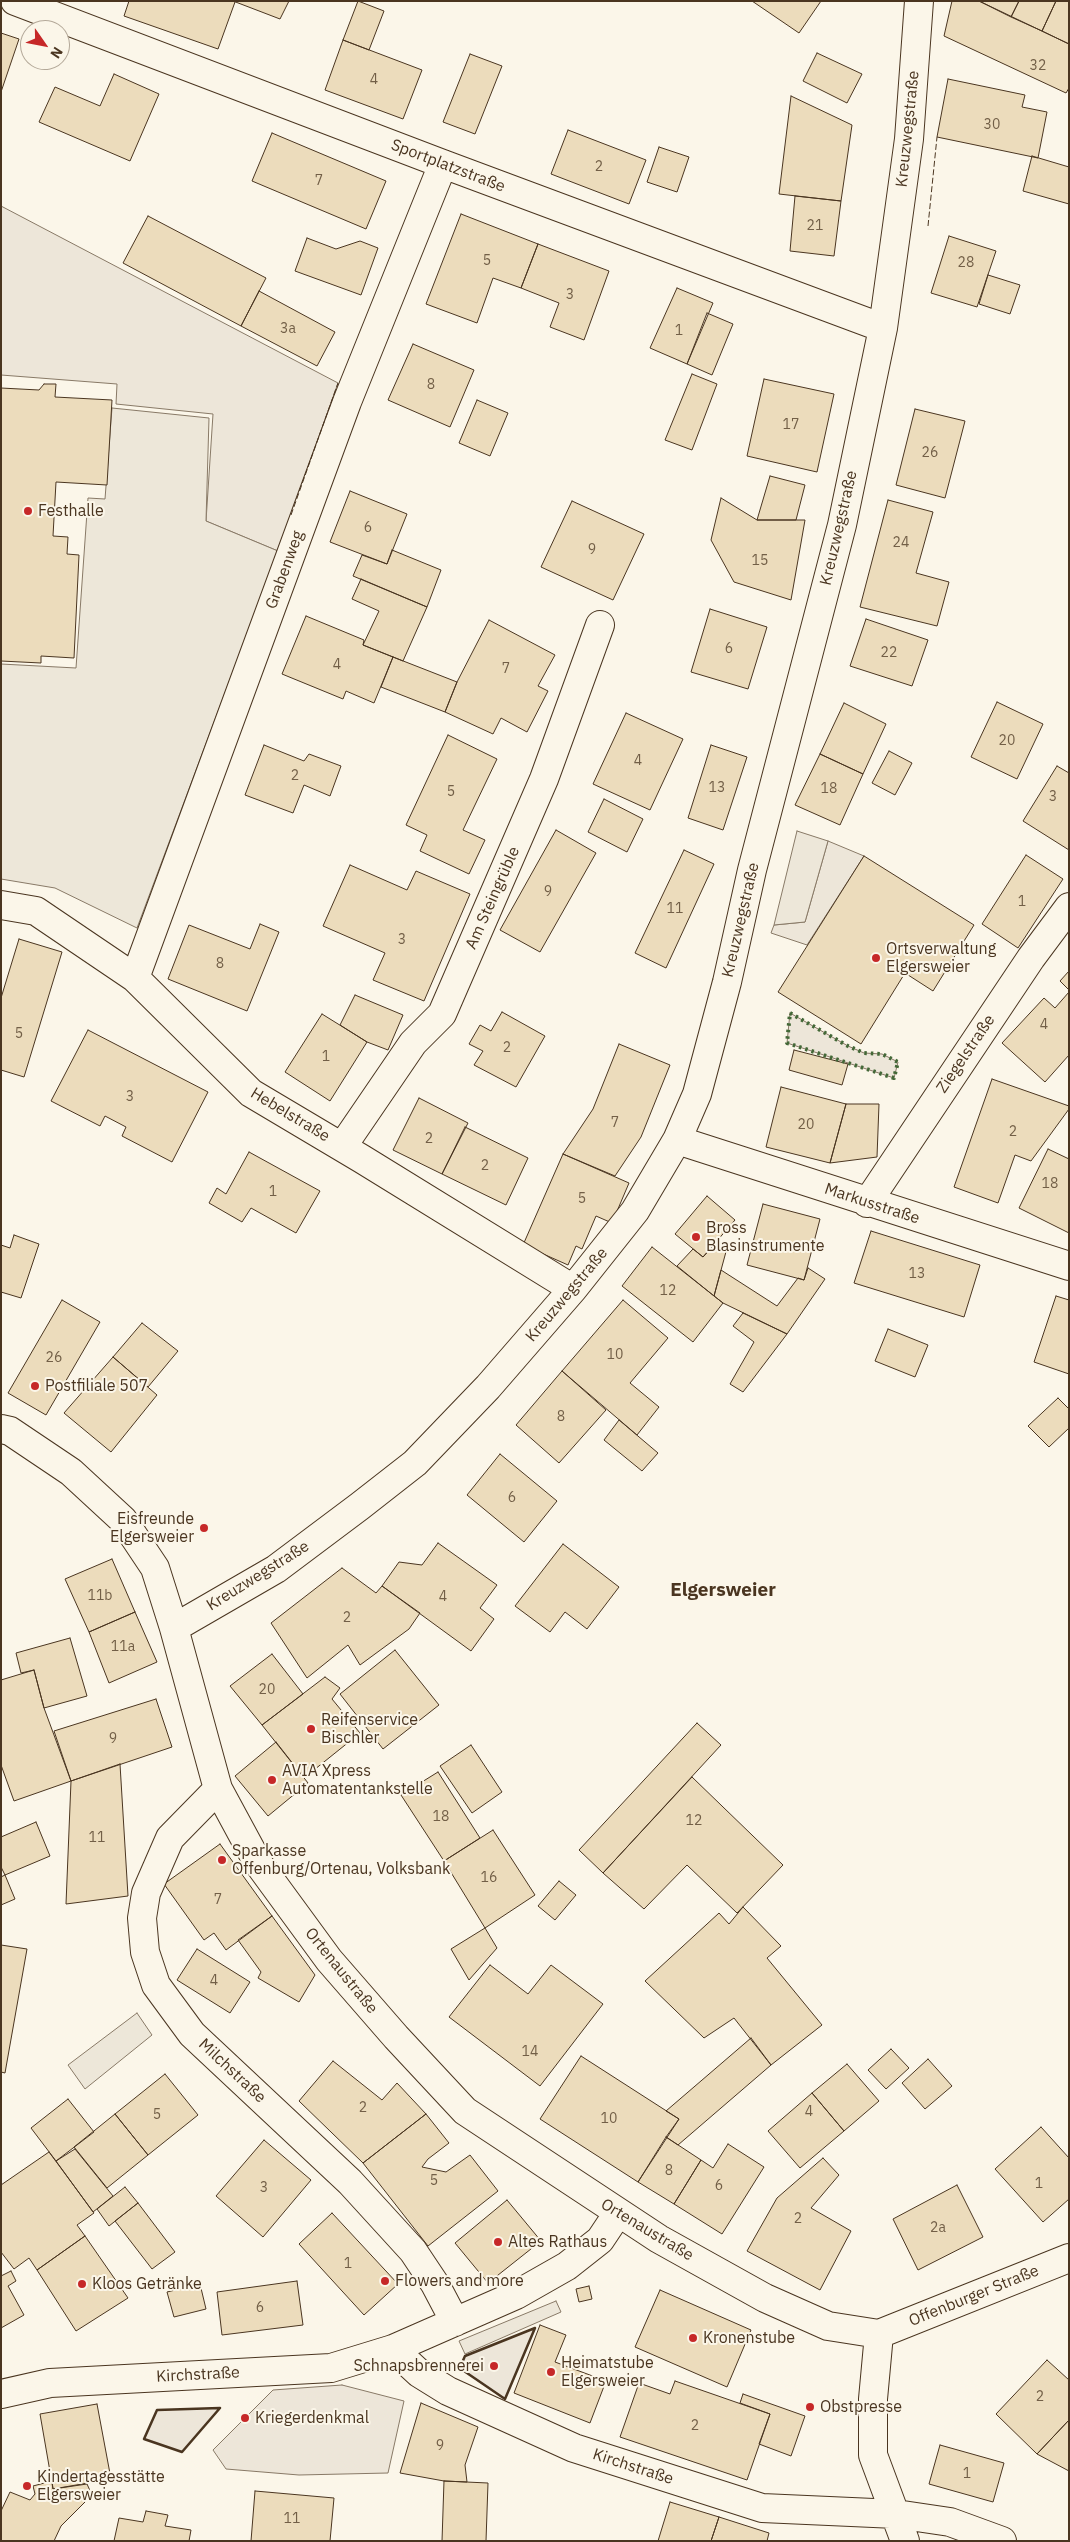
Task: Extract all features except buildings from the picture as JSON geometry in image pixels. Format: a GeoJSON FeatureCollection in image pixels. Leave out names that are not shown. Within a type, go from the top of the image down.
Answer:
{"type":"FeatureCollection","features":[{"type":"Feature","properties":{"kind":"street","name":"Sportplatzstraße"},"geometry":{"type":"LineString","coordinates":[[15,1],[443,164],[883,328]]}},
{"type":"Feature","properties":{"kind":"street","name":"Kreuzwegstraße"},"geometry":{"type":"LineString","coordinates":[[174,1628],[276,1568],[415,1463],[488,1387],[573,1289],[635,1211],[677,1140],[697,1094],[727,982],[752,870],[842,525],[883,328],[910,139],[919,1]]}},
{"type":"Feature","properties":{"kind":"street","name":"Grabenweg"},"geometry":{"type":"LineString","coordinates":[[135,978],[347,402],[443,164]]}},
{"type":"Feature","properties":{"kind":"street","name":"Am Steingrüble"},"geometry":{"type":"LineString","coordinates":[[342,1147],[413,1043],[442,1014],[544,779],[600,625]]}},
{"type":"Feature","properties":{"kind":"street","name":"Hebelstraße"},"geometry":{"type":"LineString","coordinates":[[1,905],[36,910],[135,978],[251,1093],[573,1289]]}},
{"type":"Feature","properties":{"kind":"street","name":"Ziegelstraße"},"geometry":{"type":"LineString","coordinates":[[867,1203],[1030,958],[1069,907]]}},
{"type":"Feature","properties":{"kind":"street","name":"Markusstraße"},"geometry":{"type":"LineString","coordinates":[[677,1140],[867,1203],[1069,1266]]}},
{"type":"Feature","properties":{"kind":"street","name":"Ortenaustraße"},"geometry":{"type":"LineString","coordinates":[[1,1429],[10,1431],[71,1472],[123,1520],[155,1568],[174,1628],[218,1789],[258,1863],[329,1960],[465,2111],[659,2239],[765,2298],[828,2326],[879,2334]]}},
{"type":"Feature","properties":{"kind":"street","name":"Milchstraße"},"geometry":{"type":"LineString","coordinates":[[218,1789],[170,1838],[146,1893],[142,1918],[145,1952],[156,1985],[192,2034],[350,2182],[413,2251],[435,2284],[455,2322]]}},
{"type":"Feature","properties":{"kind":"street","name":"Kirchstraße"},"geometry":{"type":"LineString","coordinates":[[1,2394],[50,2382],[331,2368],[393,2350],[516,2295],[567,2266],[600,2240],[618,2213]]}},
{"type":"Feature","properties":{"kind":"street","name":"Offenburger Straße"},"geometry":{"type":"LineString","coordinates":[[879,2334],[1069,2258]]}},
{"type":"Feature","properties":{"kind":"street"},"geometry":{"type":"LineString","coordinates":[[879,2334],[873,2399],[873,2455],[905,2541]]}},
{"type":"Feature","properties":{"kind":"street","name":"Kirchstraße"},"geometry":{"type":"LineString","coordinates":[[393,2350],[419,2373],[448,2391],[574,2448],[762,2508],[896,2514],[950,2522],[1002,2541]]}},
{"type":"Feature","properties":{"kind":"shaded area"},"geometry":{"type":"Polygon","coordinates":[[[1,206],[338,383],[278,551],[206,521],[213,414],[116,404],[117,384],[1,375],[1,206]]]}},
{"type":"Feature","properties":{"kind":"shaded area"},"geometry":{"type":"Polygon","coordinates":[[[112,408],[209,418],[206,521],[278,551],[137,928],[55,888],[1,879],[1,664],[76,668],[88,498],[105,499],[112,408]]]}},
{"type":"Feature","properties":{"kind":"shaded area"},"geometry":{"type":"Polygon","coordinates":[[[797,831],[828,841],[805,922],[774,925],[797,831]]]}},
{"type":"Feature","properties":{"kind":"shaded area"},"geometry":{"type":"Polygon","coordinates":[[[828,841],[864,856],[807,945],[771,933],[774,925],[805,922],[828,841]]]}},
{"type":"Feature","properties":{"kind":"shaded area"},"geometry":{"type":"Polygon","coordinates":[[[790,1013],[848,1046],[864,1053],[882,1054],[898,1062],[894,1078],[787,1043],[790,1013]]]}},
{"type":"Feature","properties":{"kind":"shaded area"},"geometry":{"type":"Polygon","coordinates":[[[137,2013],[152,2035],[85,2089],[68,2065],[137,2013]]]}},
{"type":"Feature","properties":{"kind":"shaded area"},"geometry":{"type":"Polygon","coordinates":[[[556,2301],[561,2312],[465,2354],[459,2341],[556,2301]]]}},
{"type":"Feature","properties":{"kind":"shaded area"},"geometry":{"type":"Polygon","coordinates":[[[535,2328],[505,2399],[464,2371],[461,2365],[465,2356],[535,2328]]]}},
{"type":"Feature","properties":{"kind":"shaded area"},"geometry":{"type":"Polygon","coordinates":[[[342,2385],[404,2401],[388,2473],[299,2475],[226,2469],[213,2450],[273,2390],[342,2385]]]}},
{"type":"Feature","properties":{"kind":"shaded area"},"geometry":{"type":"Polygon","coordinates":[[[220,2408],[182,2452],[144,2439],[157,2410],[220,2408]]]}},
{"type":"Feature","properties":{"kind":"hedge"},"geometry":{"type":"LineString","coordinates":[[790,1013],[848,1046],[864,1053],[882,1054],[898,1062],[894,1078],[787,1043],[790,1013]]}},
{"type":"Feature","properties":{"kind":"fence"},"geometry":{"type":"LineString","coordinates":[[928,226],[937,137]]}},
{"type":"Feature","properties":{"kind":"fence"},"geometry":{"type":"LineString","coordinates":[[291,515],[338,383]]}},
{"type":"Feature","properties":{"kind":"wall"},"geometry":{"type":"LineString","coordinates":[[535,2328],[505,2399],[464,2371],[461,2365],[465,2356],[535,2328]]}},
{"type":"Feature","properties":{"kind":"wall"},"geometry":{"type":"LineString","coordinates":[[220,2408],[182,2452],[144,2439],[157,2410],[220,2408]]}},
{"type":"Feature","properties":{"kind":"place","name":"Festhalle"},"geometry":{"type":"Point","coordinates":[28,511]}},
{"type":"Feature","properties":{"kind":"place","name":"Ortsverwaltung Elgersweier"},"geometry":{"type":"Point","coordinates":[876,958]}},
{"type":"Feature","properties":{"kind":"place","name":"Bross Blasinstrumente"},"geometry":{"type":"Point","coordinates":[696,1237]}},
{"type":"Feature","properties":{"kind":"place","name":"Postfiliale 507"},"geometry":{"type":"Point","coordinates":[35,1386]}},
{"type":"Feature","properties":{"kind":"place","name":"Eisfreunde Elgersweier"},"geometry":{"type":"Point","coordinates":[204,1528]}},
{"type":"Feature","properties":{"kind":"place","name":"Reifenservice Bischler"},"geometry":{"type":"Point","coordinates":[311,1729]}},
{"type":"Feature","properties":{"kind":"place","name":"AVIA Xpress Automatentankstelle"},"geometry":{"type":"Point","coordinates":[272,1780]}},
{"type":"Feature","properties":{"kind":"place","name":"Sparkasse Offenburg/Ortenau, Volksbank"},"geometry":{"type":"Point","coordinates":[222,1860]}},
{"type":"Feature","properties":{"kind":"place","name":"Altes Rathaus"},"geometry":{"type":"Point","coordinates":[498,2242]}},
{"type":"Feature","properties":{"kind":"place","name":"Flowers and more"},"geometry":{"type":"Point","coordinates":[385,2281]}},
{"type":"Feature","properties":{"kind":"place","name":"Kloos Getränke"},"geometry":{"type":"Point","coordinates":[82,2284]}},
{"type":"Feature","properties":{"kind":"place","name":"Kronenstube"},"geometry":{"type":"Point","coordinates":[693,2338]}},
{"type":"Feature","properties":{"kind":"place","name":"Schnapsbrennerei"},"geometry":{"type":"Point","coordinates":[494,2366]}},
{"type":"Feature","properties":{"kind":"place","name":"Heimatstube Elgersweier"},"geometry":{"type":"Point","coordinates":[551,2372]}},
{"type":"Feature","properties":{"kind":"place","name":"Obstpresse"},"geometry":{"type":"Point","coordinates":[810,2407]}},
{"type":"Feature","properties":{"kind":"place","name":"Kriegerdenkmal"},"geometry":{"type":"Point","coordinates":[245,2418]}},
{"type":"Feature","properties":{"kind":"place","name":"Kindertagesstätte Elgersweier"},"geometry":{"type":"Point","coordinates":[27,2486]}},
{"type":"Feature","properties":{"kind":"district","name":"Elgersweier"},"geometry":{"type":"Point","coordinates":[723,1591]}}]}
